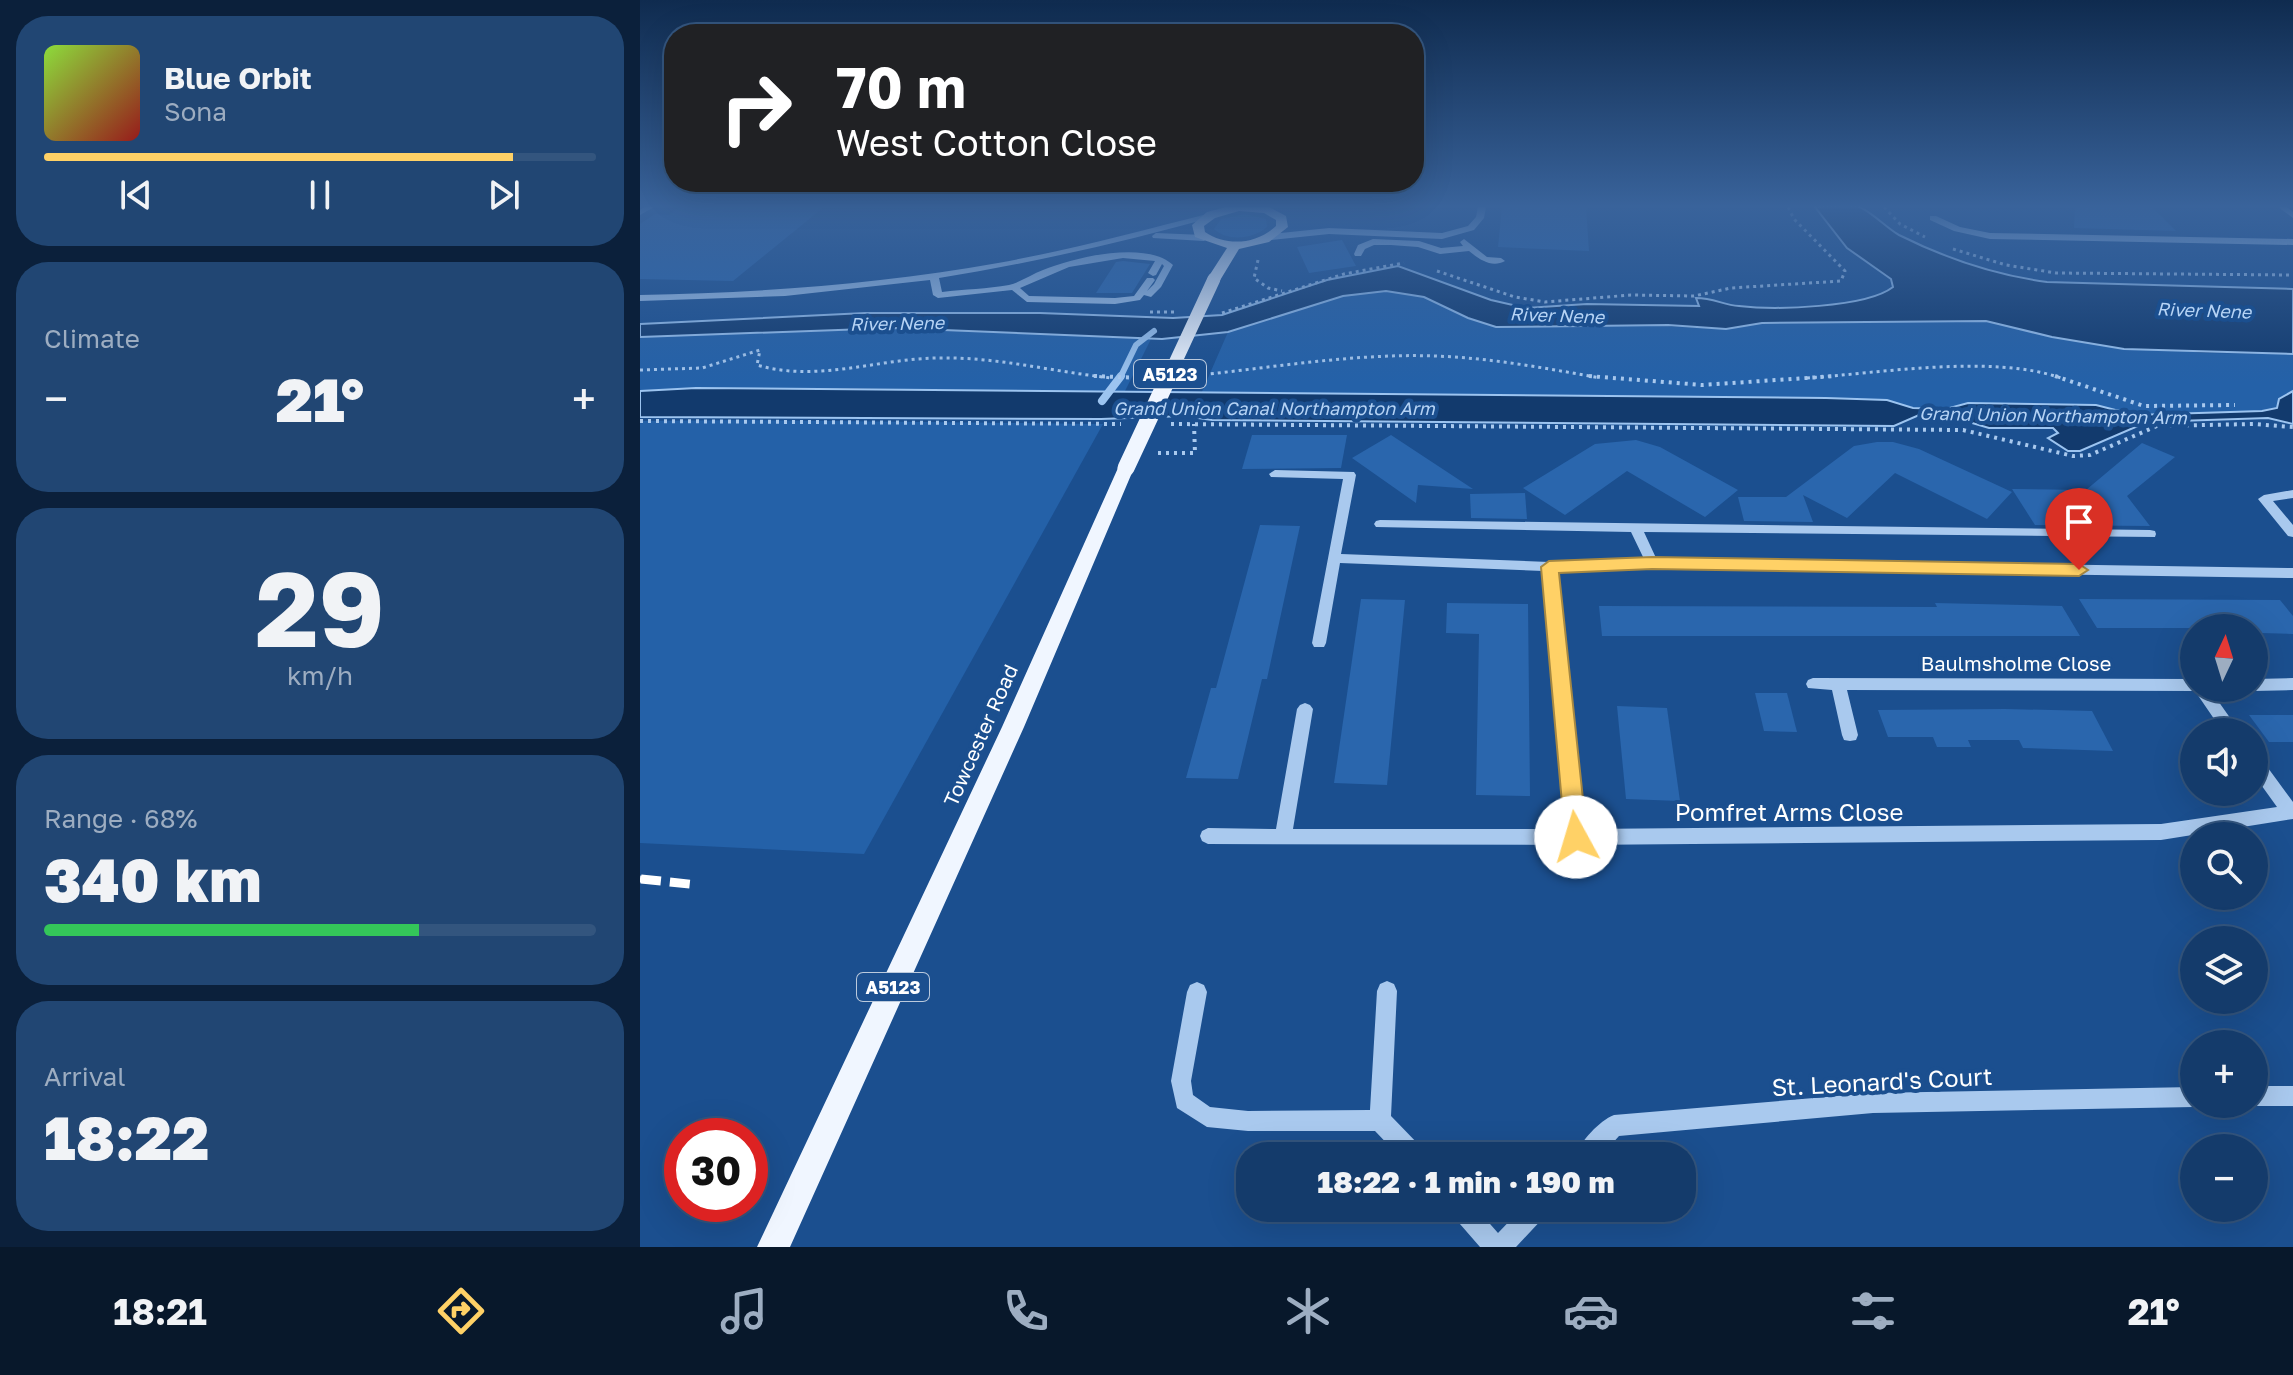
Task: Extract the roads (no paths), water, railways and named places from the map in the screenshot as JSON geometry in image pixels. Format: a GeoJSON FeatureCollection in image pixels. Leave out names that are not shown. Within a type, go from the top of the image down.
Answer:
{"type":"FeatureCollection","features":[{"type":"Feature","properties":{"kind":"main road","name":"Towcester Road"},"geometry":{"type":"LineString","coordinates":[[773,1247],[1013,727],[1130,460],[1223,265]]}},
{"type":"Feature","properties":{"kind":"street"},"geometry":{"type":"LineString","coordinates":[[640,298],[690,298],[866,287],[934,278],[996,265]]}},
{"type":"Feature","properties":{"kind":"street"},"geometry":{"type":"LineString","coordinates":[[934,278],[938,295],[1014,287],[1041,271],[1066,265]]}},
{"type":"Feature","properties":{"kind":"street"},"geometry":{"type":"LineString","coordinates":[[1137,298],[1157,265]]}},
{"type":"Feature","properties":{"kind":"street"},"geometry":{"type":"LineString","coordinates":[[1014,287],[1027,299],[1115,301],[1137,298],[1150,295],[1169,265]]}},
{"type":"Feature","properties":{"kind":"street"},"geometry":{"type":"LineString","coordinates":[[1275,474],[1350,475],[1319,643]]}},
{"type":"Feature","properties":{"kind":"street"},"geometry":{"type":"LineString","coordinates":[[2293,494],[2264,499],[2293,533]]}},
{"type":"Feature","properties":{"kind":"street"},"geometry":{"type":"LineString","coordinates":[[1380,524],[2150,534]]}},
{"type":"Feature","properties":{"kind":"street"},"geometry":{"type":"LineString","coordinates":[[1636,528],[1652,563]]}},
{"type":"Feature","properties":{"kind":"street"},"geometry":{"type":"LineString","coordinates":[[1334,558],[1549,567],[1652,563],[2293,573]]}},
{"type":"Feature","properties":{"kind":"street"},"geometry":{"type":"LineString","coordinates":[[1549,567],[1576,837]]}},
{"type":"Feature","properties":{"kind":"street","name":"Baulmsholme Close"},"geometry":{"type":"LineString","coordinates":[[1813,684],[2180,685]]}},
{"type":"Feature","properties":{"kind":"street"},"geometry":{"type":"LineString","coordinates":[[1838,684],[1850,735]]}},
{"type":"Feature","properties":{"kind":"street"},"geometry":{"type":"LineString","coordinates":[[2268,685],[2293,684]]}},
{"type":"Feature","properties":{"kind":"street"},"geometry":{"type":"LineString","coordinates":[[1283,835],[1305,709]]}},
{"type":"Feature","properties":{"kind":"street"},"geometry":{"type":"LineString","coordinates":[[2268,781],[2291,812]]}},
{"type":"Feature","properties":{"kind":"street","name":"Pomfret Arms Close"},"geometry":{"type":"LineString","coordinates":[[1208,836],[1576,837],[2161,832],[2291,812]]}},
{"type":"Feature","properties":{"kind":"street"},"geometry":{"type":"LineString","coordinates":[[1387,991],[1380,1120],[1401,1142]]}},
{"type":"Feature","properties":{"kind":"street"},"geometry":{"type":"LineString","coordinates":[[1197,992],[1181,1081],[1184,1101],[1207,1117],[1248,1121],[1380,1120]]}},
{"type":"Feature","properties":{"kind":"street"},"geometry":{"type":"LineString","coordinates":[[2268,1096],[2293,1096]]}},
{"type":"Feature","properties":{"kind":"street","name":"St. Leonard's Court"},"geometry":{"type":"LineString","coordinates":[[1599,1142],[1614,1126],[1873,1103],[2180,1097]]}},
{"type":"Feature","properties":{"kind":"street"},"geometry":{"type":"LineString","coordinates":[[1474,1222],[1498,1247],[1523,1222]]}},
{"type":"Feature","properties":{"kind":"water","name":"River Nene"},"geometry":{"type":"Polygon","coordinates":[[[1871,265],[1972,265],[2047,282],[2293,289],[2293,354],[2124,349],[2052,337],[1986,321],[1762,323],[1726,329],[1668,325],[1496,327],[1468,318],[1424,297],[1386,291],[1343,296],[1228,332],[1162,339],[894,328],[640,337],[640,324],[865,313],[1040,313],[1173,318],[1222,315],[1327,280],[1398,266],[1491,300],[1526,308],[1587,304],[1699,306],[1696,298],[1739,306],[1819,306],[1880,294],[1893,287],[1891,279],[1871,265]]]}},
{"type":"Feature","properties":{"kind":"water"},"geometry":{"type":"Polygon","coordinates":[[[696,388],[1826,398],[1887,400],[1913,408],[1946,409],[1968,403],[2096,405],[2135,415],[2262,411],[2277,408],[2279,399],[2293,391],[2293,424],[2268,418],[2147,422],[2080,451],[2068,451],[2048,438],[2058,433],[2053,428],[1989,428],[1952,417],[1919,415],[1894,426],[1212,420],[1184,416],[1101,419],[640,417],[640,391],[696,388]]]}},
{"type":"Feature","properties":{"kind":"waterway"},"geometry":{"type":"LineString","coordinates":[[1121,376],[1136,345],[1154,331]]}},
{"type":"Feature","properties":{"kind":"waterway","name":"Grand Union Canal Northampton Arm"},"geometry":{"type":"LineString","coordinates":[[1102,401],[1121,376]]}},
{"type":"Feature","properties":{"kind":"railway"},"geometry":{"type":"LineString","coordinates":[[640,879],[660,881]]}},
{"type":"Feature","properties":{"kind":"railway"},"geometry":{"type":"LineString","coordinates":[[641,879],[660,881]]}},
{"type":"Feature","properties":{"kind":"railway"},"geometry":{"type":"LineString","coordinates":[[660,881],[698,885]]}},
{"type":"Feature","properties":{"kind":"water label","name":"Grand Union Northampton Arm"},"geometry":{"type":"Point","coordinates":[2053,415]}}]}
